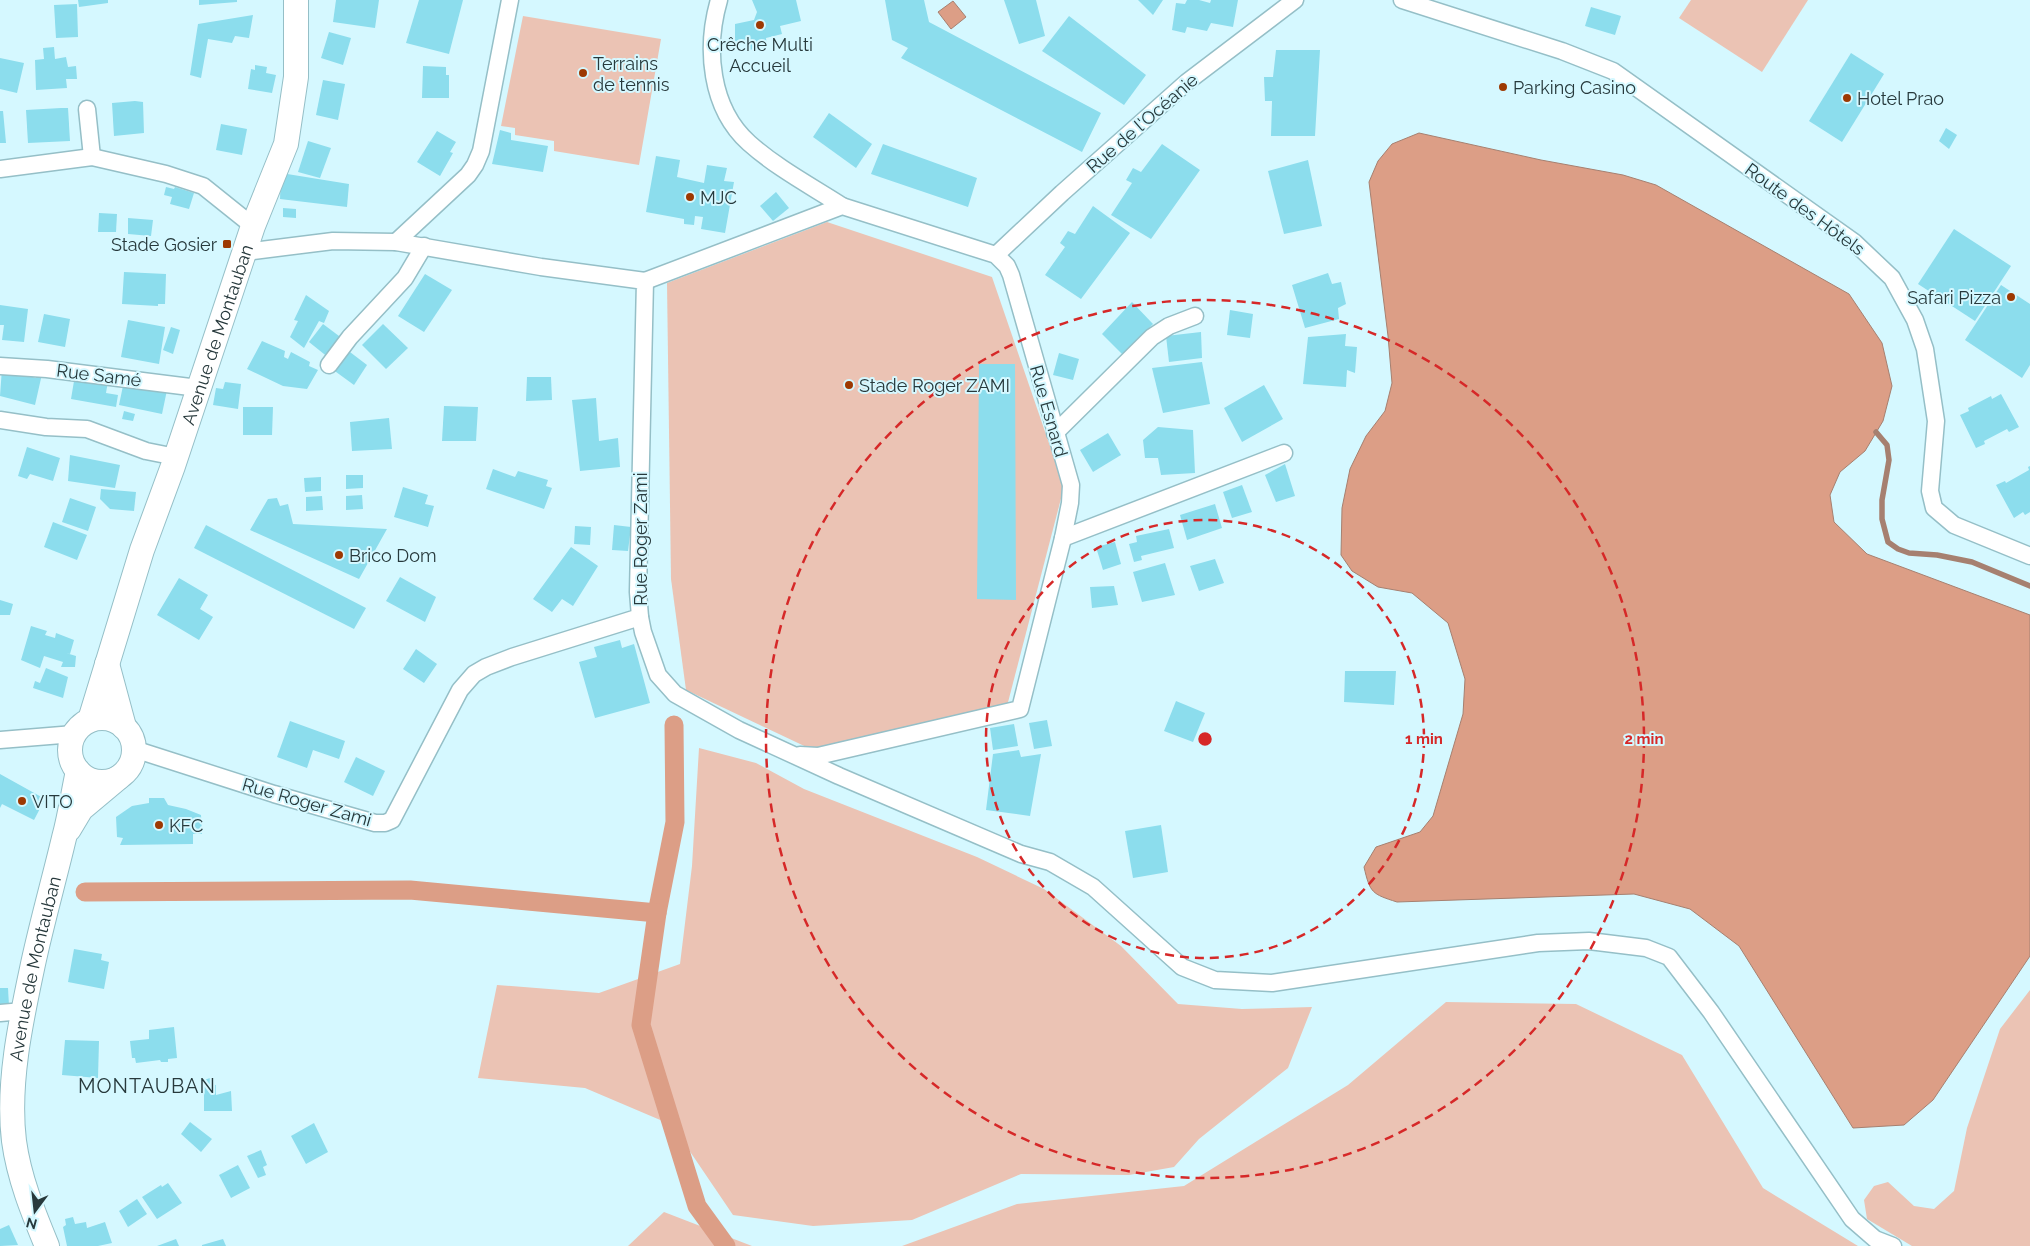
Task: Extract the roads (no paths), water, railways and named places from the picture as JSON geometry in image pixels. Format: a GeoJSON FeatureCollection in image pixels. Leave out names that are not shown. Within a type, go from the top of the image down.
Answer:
{"type":"FeatureCollection","features":[{"type":"Feature","properties":{"kind":"main road","name":"Avenue de Montauban"},"geometry":{"type":"LineString","coordinates":[[47,1246],[27,1199],[14,1141],[13,1105],[16,1060],[11,1012],[43,920],[65,837],[78,771],[70,754],[70,744],[82,727],[107,664],[142,550],[176,456],[253,226],[286,144],[296,77],[296,0]]}},
{"type":"Feature","properties":{"kind":"main road"},"geometry":{"type":"LineString","coordinates":[[107,664],[124,727]]}},
{"type":"Feature","properties":{"kind":"main road"},"geometry":{"type":"LineString","coordinates":[[82,727],[102,718],[114,721],[124,727],[129,733],[134,749]]}},
{"type":"Feature","properties":{"kind":"main road","name":"Avenue de Montauban"},"geometry":{"type":"LineString","coordinates":[[65,837],[81,809],[121,776],[129,767],[134,749]]}},
{"type":"Feature","properties":{"kind":"main road"},"geometry":{"type":"LineString","coordinates":[[78,771],[88,778],[99,782],[110,781],[121,776]]}},
{"type":"Feature","properties":{"kind":"street"},"geometry":{"type":"LineString","coordinates":[[396,242],[468,175],[475,165],[481,151],[510,0]]}},
{"type":"Feature","properties":{"kind":"street"},"geometry":{"type":"LineString","coordinates":[[719,0],[711,54],[715,82],[720,102],[747,142],[765,156],[842,206],[996,255]]}},
{"type":"Feature","properties":{"kind":"street","name":"Rue de l'Océanie"},"geometry":{"type":"LineString","coordinates":[[996,255],[1062,192],[1156,112],[1187,82],[1295,0]]}},
{"type":"Feature","properties":{"kind":"street","name":"Route des Hôtels"},"geometry":{"type":"LineString","coordinates":[[1402,0],[1562,51],[1613,71],[1854,242],[1892,278],[1915,320],[1925,349],[1936,421],[1930,491],[1934,508],[1954,525],[2030,556]]}},
{"type":"Feature","properties":{"kind":"street"},"geometry":{"type":"LineString","coordinates":[[87,109],[92,157]]}},
{"type":"Feature","properties":{"kind":"street"},"geometry":{"type":"LineString","coordinates":[[0,170],[92,157],[166,174],[203,186],[253,226]]}},
{"type":"Feature","properties":{"kind":"street"},"geometry":{"type":"LineString","coordinates":[[245,252],[333,241],[396,242],[541,267],[645,281],[842,206]]}},
{"type":"Feature","properties":{"kind":"street"},"geometry":{"type":"LineString","coordinates":[[329,365],[350,337],[405,278],[424,246]]}},
{"type":"Feature","properties":{"kind":"street","name":"Rue Esnard"},"geometry":{"type":"LineString","coordinates":[[794,755],[818,756],[1020,710],[1064,538],[1071,485],[1011,275],[1007,266],[996,255]]}},
{"type":"Feature","properties":{"kind":"street","name":"Rue Roger Zami"},"geometry":{"type":"LineString","coordinates":[[134,749],[274,794],[375,822],[385,823],[392,820],[460,690],[474,674],[512,657],[640,617],[638,583],[645,281]]}},
{"type":"Feature","properties":{"kind":"street"},"geometry":{"type":"LineString","coordinates":[[1055,433],[1152,337],[1169,326],[1195,316]]}},
{"type":"Feature","properties":{"kind":"street","name":"Rue Samé"},"geometry":{"type":"LineString","coordinates":[[0,366],[76,372],[198,388]]}},
{"type":"Feature","properties":{"kind":"street"},"geometry":{"type":"LineString","coordinates":[[0,420],[46,427],[87,429],[136,448],[176,456]]}},
{"type":"Feature","properties":{"kind":"street"},"geometry":{"type":"LineString","coordinates":[[1064,538],[1284,453]]}},
{"type":"Feature","properties":{"kind":"street"},"geometry":{"type":"LineString","coordinates":[[640,617],[643,632],[658,675],[675,694],[739,730],[794,755],[1021,854],[1050,862],[1093,887],[1182,967],[1215,980],[1272,983],[1538,943],[1589,941],[1646,948],[1669,957],[1711,1012],[1852,1219],[1875,1239],[1893,1246]]}},
{"type":"Feature","properties":{"kind":"street"},"geometry":{"type":"LineString","coordinates":[[0,740],[82,727]]}},
{"type":"Feature","properties":{"kind":"waterway"},"geometry":{"type":"LineString","coordinates":[[1876,432],[1887,445],[1889,460],[1882,500],[1882,519],[1888,542],[1898,549],[1909,553],[1937,555],[1972,562],[2030,586]]}},
{"type":"Feature","properties":{"kind":"waterway"},"geometry":{"type":"LineString","coordinates":[[674,725],[675,822],[657,913],[641,1025],[697,1206],[726,1246]]}},
{"type":"Feature","properties":{"kind":"waterway"},"geometry":{"type":"LineString","coordinates":[[85,892],[410,890],[657,913]]}},
{"type":"Feature","properties":{"kind":"place","name":"Crêche Multi Accueil"},"geometry":{"type":"Point","coordinates":[760,25]}},
{"type":"Feature","properties":{"kind":"place","name":"Terrains de tennis"},"geometry":{"type":"Point","coordinates":[583,73]}},
{"type":"Feature","properties":{"kind":"place","name":"Parking Casino"},"geometry":{"type":"Point","coordinates":[1503,87]}},
{"type":"Feature","properties":{"kind":"place","name":"Hotel Prao"},"geometry":{"type":"Point","coordinates":[1847,98]}},
{"type":"Feature","properties":{"kind":"place","name":"MJC"},"geometry":{"type":"Point","coordinates":[690,197]}},
{"type":"Feature","properties":{"kind":"place","name":"Stade Gosier"},"geometry":{"type":"Point","coordinates":[227,244]}},
{"type":"Feature","properties":{"kind":"place","name":"Safari Pizza"},"geometry":{"type":"Point","coordinates":[2011,297]}},
{"type":"Feature","properties":{"kind":"place","name":"Stade Roger ZAMI"},"geometry":{"type":"Point","coordinates":[849,385]}},
{"type":"Feature","properties":{"kind":"place","name":"Brico Dom"},"geometry":{"type":"Point","coordinates":[339,555]}},
{"type":"Feature","properties":{"kind":"place","name":"VITO"},"geometry":{"type":"Point","coordinates":[22,801]}},
{"type":"Feature","properties":{"kind":"place","name":"KFC"},"geometry":{"type":"Point","coordinates":[159,825]}},
{"type":"Feature","properties":{"kind":"district","name":"MONTAUBAN"},"geometry":{"type":"Point","coordinates":[147,1086]}}]}
